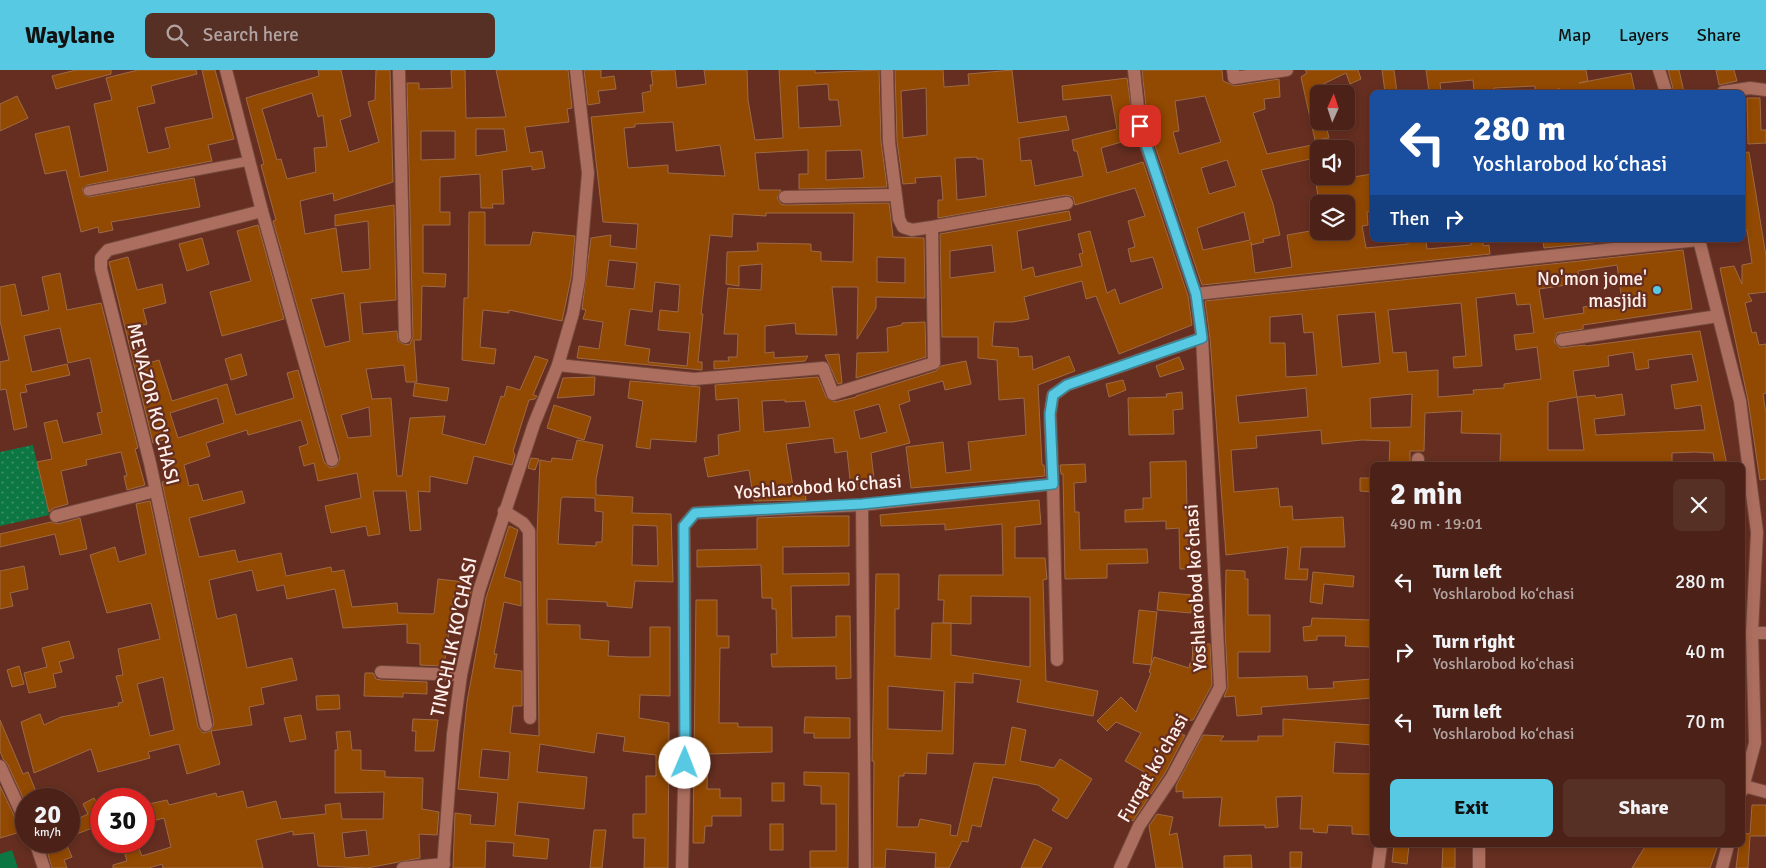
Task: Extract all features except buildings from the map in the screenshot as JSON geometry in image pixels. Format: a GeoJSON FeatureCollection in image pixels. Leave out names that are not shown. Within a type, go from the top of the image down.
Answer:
{"type":"FeatureCollection","features":[{"type":"Feature","properties":{"kind":"street"},"geometry":{"type":"LineString","coordinates":[[226,70],[262,211],[332,460]]}},
{"type":"Feature","properties":{"kind":"street"},"geometry":{"type":"LineString","coordinates":[[400,70],[405,337]]}},
{"type":"Feature","properties":{"kind":"street","name":"TINCHLIK KO'CHASI"},"geometry":{"type":"LineString","coordinates":[[444,866],[453,734],[461,675],[479,591],[534,424],[558,365],[573,313],[579,280],[588,173],[576,70]]}},
{"type":"Feature","properties":{"kind":"street"},"geometry":{"type":"LineString","coordinates":[[887,70],[889,142],[895,195],[899,219],[903,227],[912,230],[1067,203]]}},
{"type":"Feature","properties":{"kind":"street","name":"Yoshlarobod koʻchasi"},"geometry":{"type":"LineString","coordinates":[[1134,70],[1140,126],[1196,294],[1202,338],[1220,687]]}},
{"type":"Feature","properties":{"kind":"street"},"geometry":{"type":"LineString","coordinates":[[1233,70],[1234,78],[1287,70]]}},
{"type":"Feature","properties":{"kind":"street"},"geometry":{"type":"LineString","coordinates":[[1659,70],[1665,90]]}},
{"type":"Feature","properties":{"kind":"street"},"geometry":{"type":"LineString","coordinates":[[1737,90],[1750,88],[1766,90]]}},
{"type":"Feature","properties":{"kind":"street"},"geometry":{"type":"LineString","coordinates":[[785,197],[895,195]]}},
{"type":"Feature","properties":{"kind":"street","name":"MEVAZOR KO'CHASI"},"geometry":{"type":"LineString","coordinates":[[206,725],[156,491],[101,269],[101,258],[108,250],[262,211]]}},
{"type":"Feature","properties":{"kind":"street"},"geometry":{"type":"LineString","coordinates":[[558,365],[694,379],[823,368],[833,394],[934,363],[932,227]]}},
{"type":"Feature","properties":{"kind":"street"},"geometry":{"type":"LineString","coordinates":[[1196,294],[1679,242]]}},
{"type":"Feature","properties":{"kind":"street"},"geometry":{"type":"LineString","coordinates":[[1699,242],[1740,401],[1745,462]]}},
{"type":"Feature","properties":{"kind":"street"},"geometry":{"type":"LineString","coordinates":[[1562,340],[1718,316]]}},
{"type":"Feature","properties":{"kind":"street"},"geometry":{"type":"LineString","coordinates":[[1057,660],[1050,414],[1053,395],[1067,385],[1202,338]]}},
{"type":"Feature","properties":{"kind":"street"},"geometry":{"type":"LineString","coordinates":[[1745,465],[1747,491],[1757,532],[1748,608],[1752,633],[1748,682],[1755,743],[1745,781]]}},
{"type":"Feature","properties":{"kind":"street","name":"Yoshlarobod koʻchasi"},"geometry":{"type":"LineString","coordinates":[[682,868],[685,745],[684,526],[695,513],[862,504],[1053,484]]}},
{"type":"Feature","properties":{"kind":"street"},"geometry":{"type":"LineString","coordinates":[[56,516],[156,491]]}},
{"type":"Feature","properties":{"kind":"street"},"geometry":{"type":"LineString","coordinates":[[862,504],[865,868]]}},
{"type":"Feature","properties":{"kind":"street"},"geometry":{"type":"LineString","coordinates":[[504,511],[523,522],[529,532],[530,718]]}},
{"type":"Feature","properties":{"kind":"street"},"geometry":{"type":"LineString","coordinates":[[1752,633],[1766,633]]}},
{"type":"Feature","properties":{"kind":"street"},"geometry":{"type":"LineString","coordinates":[[381,672],[461,675]]}},
{"type":"Feature","properties":{"kind":"street","name":"Furqat koʻchasi"},"geometry":{"type":"LineString","coordinates":[[1120,868],[1139,826],[1172,777],[1220,687]]}},
{"type":"Feature","properties":{"kind":"street"},"geometry":{"type":"LineString","coordinates":[[0,766],[15,799]]}},
{"type":"Feature","properties":{"kind":"street"},"geometry":{"type":"LineString","coordinates":[[1745,789],[1766,792]]}},
{"type":"Feature","properties":{"kind":"street"},"geometry":{"type":"LineString","coordinates":[[1378,868],[1382,847]]}},
{"type":"Feature","properties":{"kind":"street"},"geometry":{"type":"LineString","coordinates":[[1478,847],[1479,868]]}},
{"type":"Feature","properties":{"kind":"street"},"geometry":{"type":"LineString","coordinates":[[1722,868],[1727,847]]}},
{"type":"Feature","properties":{"kind":"street"},"geometry":{"type":"LineString","coordinates":[[39,853],[44,868]]}},
{"type":"Feature","properties":{"kind":"street"},"geometry":{"type":"LineString","coordinates":[[404,868],[444,866]]}},
{"type":"Feature","properties":{"kind":"lane"},"geometry":{"type":"LineString","coordinates":[[88,191],[249,161]]}},
{"type":"Feature","properties":{"kind":"green space"},"geometry":{"type":"Polygon","coordinates":[[[33,445],[49,515],[0,526],[0,452],[33,445]]]}},
{"type":"Feature","properties":{"kind":"green space"},"geometry":{"type":"Polygon","coordinates":[[[12,850],[18,868],[0,868],[0,854],[12,850]]]}},
{"type":"Feature","properties":{"kind":"place","name":"No'mon jome' masjidi"},"geometry":{"type":"Point","coordinates":[1657,290]}},
{"type":"Feature","properties":{"kind":"route"},"geometry":{"type":"LineString","coordinates":[[685,763],[684,526],[695,513],[862,504],[1053,484],[1050,414],[1053,395],[1067,385],[1202,338],[1196,294],[1140,126]]}}]}
